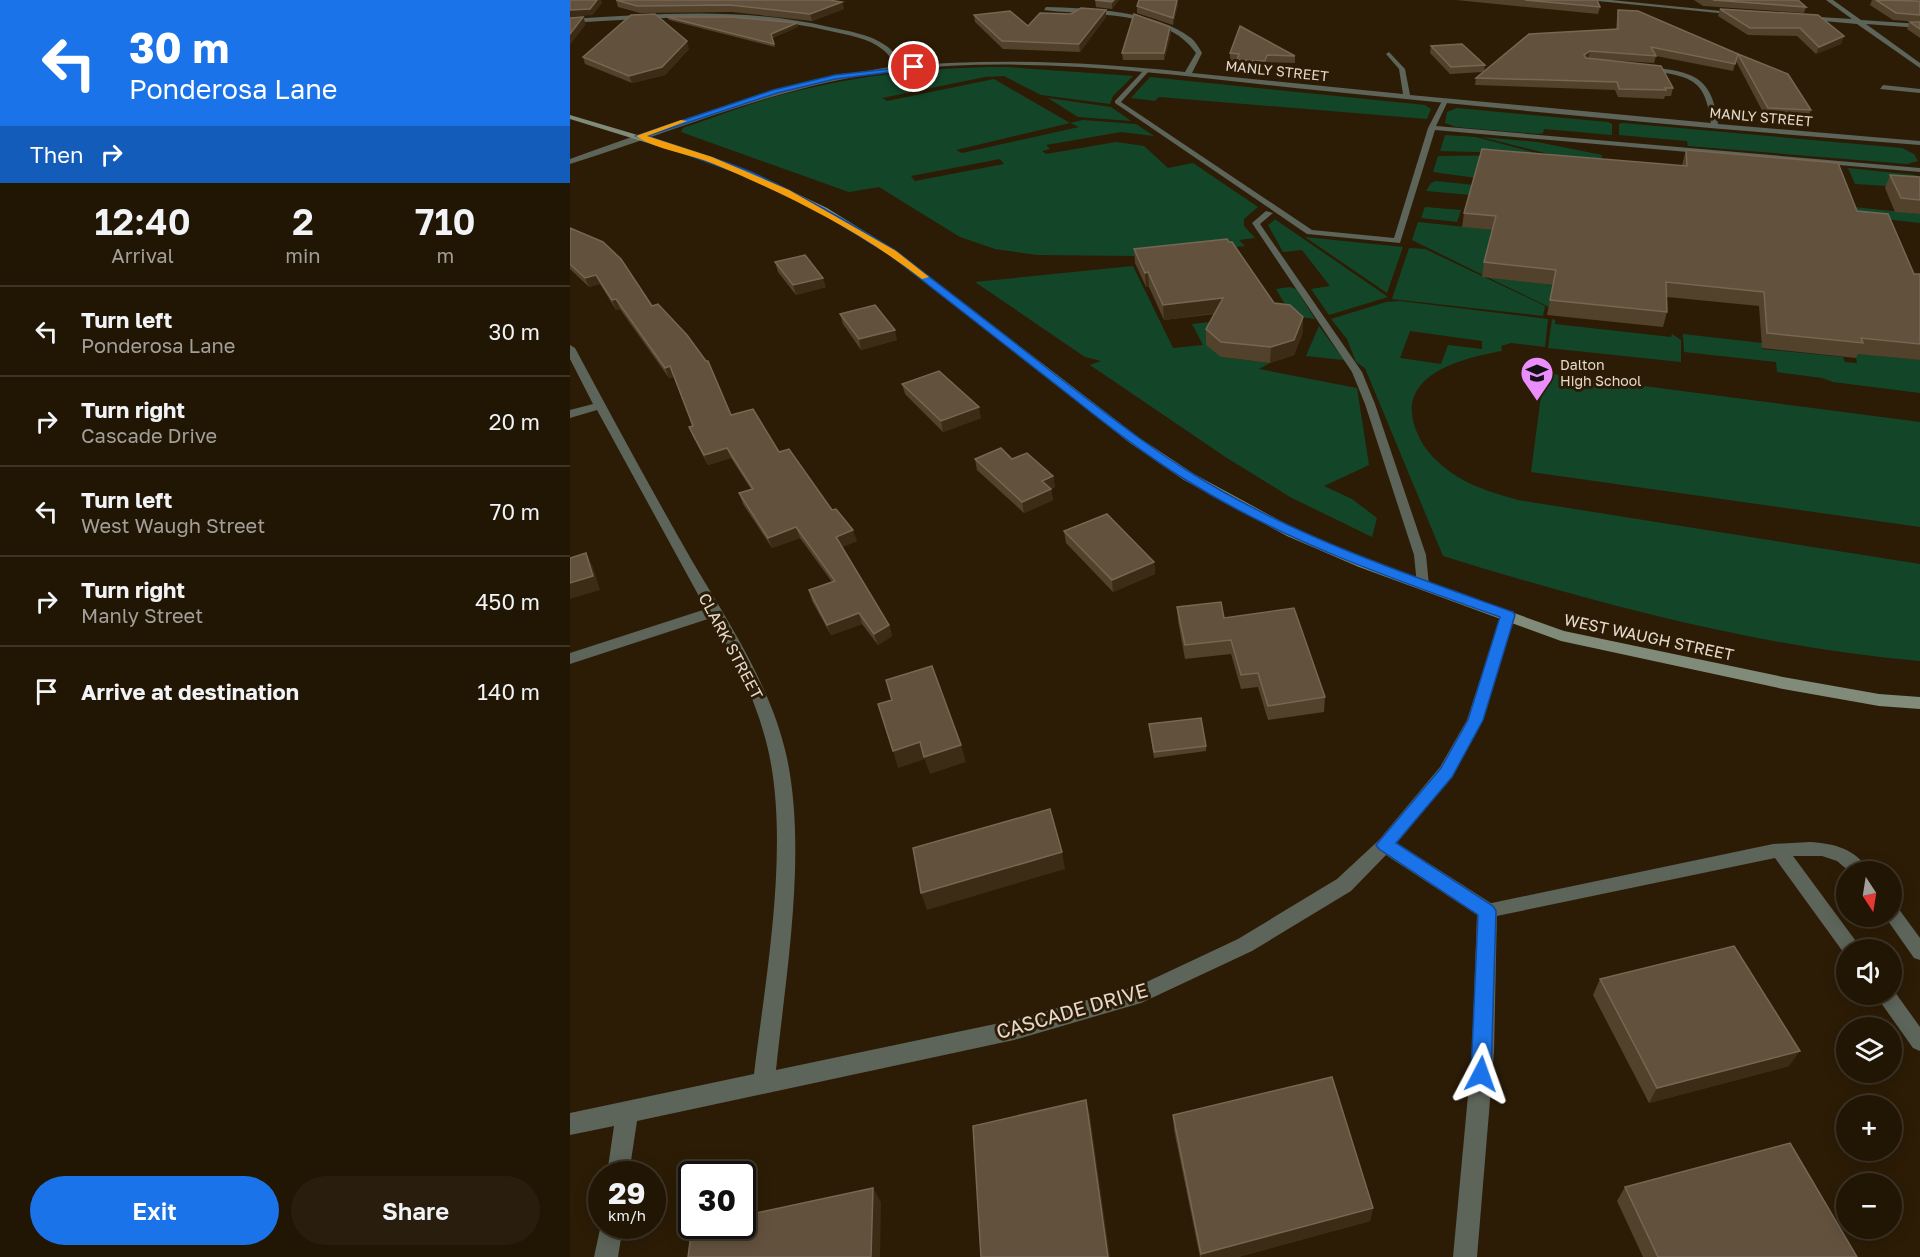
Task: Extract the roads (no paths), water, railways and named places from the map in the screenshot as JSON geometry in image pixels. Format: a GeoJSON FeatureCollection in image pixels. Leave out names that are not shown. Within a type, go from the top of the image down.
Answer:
{"type":"FeatureCollection","features":[{"type":"Feature","properties":{"kind":"street"},"geometry":{"type":"LineString","coordinates":[[1591,0],[1746,14]]}},
{"type":"Feature","properties":{"kind":"street"},"geometry":{"type":"LineString","coordinates":[[1646,0],[1653,7]]}},
{"type":"Feature","properties":{"kind":"street"},"geometry":{"type":"LineString","coordinates":[[1829,0],[1920,66]]}},
{"type":"Feature","properties":{"kind":"street"},"geometry":{"type":"LineString","coordinates":[[1046,9],[1124,16],[1179,31],[1191,38],[1199,53],[1187,75]]}},
{"type":"Feature","properties":{"kind":"street"},"geometry":{"type":"LineString","coordinates":[[570,21],[702,14],[781,18],[870,40],[884,47],[901,68]]}},
{"type":"Feature","properties":{"kind":"street"},"geometry":{"type":"LineString","coordinates":[[1792,17],[1920,26]]}},
{"type":"Feature","properties":{"kind":"street"},"geometry":{"type":"LineString","coordinates":[[1389,54],[1402,69],[1407,97]]}},
{"type":"Feature","properties":{"kind":"street","name":"MANLY STREET"},"geometry":{"type":"LineString","coordinates":[[570,162],[640,136],[775,92],[835,77],[901,68],[996,63],[1070,65],[1146,71],[1715,127],[1920,143]]}},
{"type":"Feature","properties":{"kind":"street"},"geometry":{"type":"LineString","coordinates":[[1641,68],[1672,72],[1696,81],[1707,90],[1715,127]]}},
{"type":"Feature","properties":{"kind":"street"},"geometry":{"type":"LineString","coordinates":[[1883,87],[1920,91]]}},
{"type":"Feature","properties":{"kind":"street","name":"WEST WAUGH STREET"},"geometry":{"type":"LineString","coordinates":[[570,117],[640,136],[746,173],[824,210],[893,253],[1086,404],[1189,477],[1292,533],[1364,564],[1561,636],[1783,683],[1879,700],[1920,703]]}},
{"type":"Feature","properties":{"kind":"street","name":"CLARK STREET"},"geometry":{"type":"LineString","coordinates":[[570,348],[761,699],[778,759],[785,829],[783,894],[764,1082]]}},
{"type":"Feature","properties":{"kind":"street"},"geometry":{"type":"LineString","coordinates":[[570,414],[600,406]]}},
{"type":"Feature","properties":{"kind":"street"},"geometry":{"type":"LineString","coordinates":[[570,659],[714,612]]}},
{"type":"Feature","properties":{"kind":"street","name":"CASCADE DRIVE"},"geometry":{"type":"LineString","coordinates":[[570,1124],[1014,1030],[1141,994],[1245,945],[1344,885],[1385,845],[1446,772],[1475,720],[1508,615]]}},
{"type":"Feature","properties":{"kind":"street"},"geometry":{"type":"LineString","coordinates":[[1385,845],[1487,911],[1483,1052],[1465,1257]]}},
{"type":"Feature","properties":{"kind":"street"},"geometry":{"type":"LineString","coordinates":[[620,1161],[627,1111]]}},
{"type":"Feature","properties":{"kind":"street"},"geometry":{"type":"LineString","coordinates":[[606,1257],[609,1239]]}},
{"type":"Feature","properties":{"kind":"lane"},"geometry":{"type":"LineString","coordinates":[[1146,71],[1117,102],[1310,232],[1397,242],[1432,128],[1445,100]]}},
{"type":"Feature","properties":{"kind":"lane"},"geometry":{"type":"LineString","coordinates":[[1432,128],[1920,170]]}},
{"type":"Feature","properties":{"kind":"lane"},"geometry":{"type":"LineString","coordinates":[[1269,213],[1256,223],[1357,372],[1420,555],[1423,585]]}},
{"type":"Feature","properties":{"kind":"lane"},"geometry":{"type":"LineString","coordinates":[[1487,911],[1779,850],[1807,848],[1834,851],[1851,861]]}},
{"type":"Feature","properties":{"kind":"lane"},"geometry":{"type":"LineString","coordinates":[[1779,850],[1844,939]]}},
{"type":"Feature","properties":{"kind":"lane"},"geometry":{"type":"LineString","coordinates":[[1902,927],[1920,952]]}},
{"type":"Feature","properties":{"kind":"lane"},"geometry":{"type":"LineString","coordinates":[[1893,1005],[1920,1042]]}},
{"type":"Feature","properties":{"kind":"place","name":"Dalton High School"},"geometry":{"type":"Point","coordinates":[1537,402]}}]}
